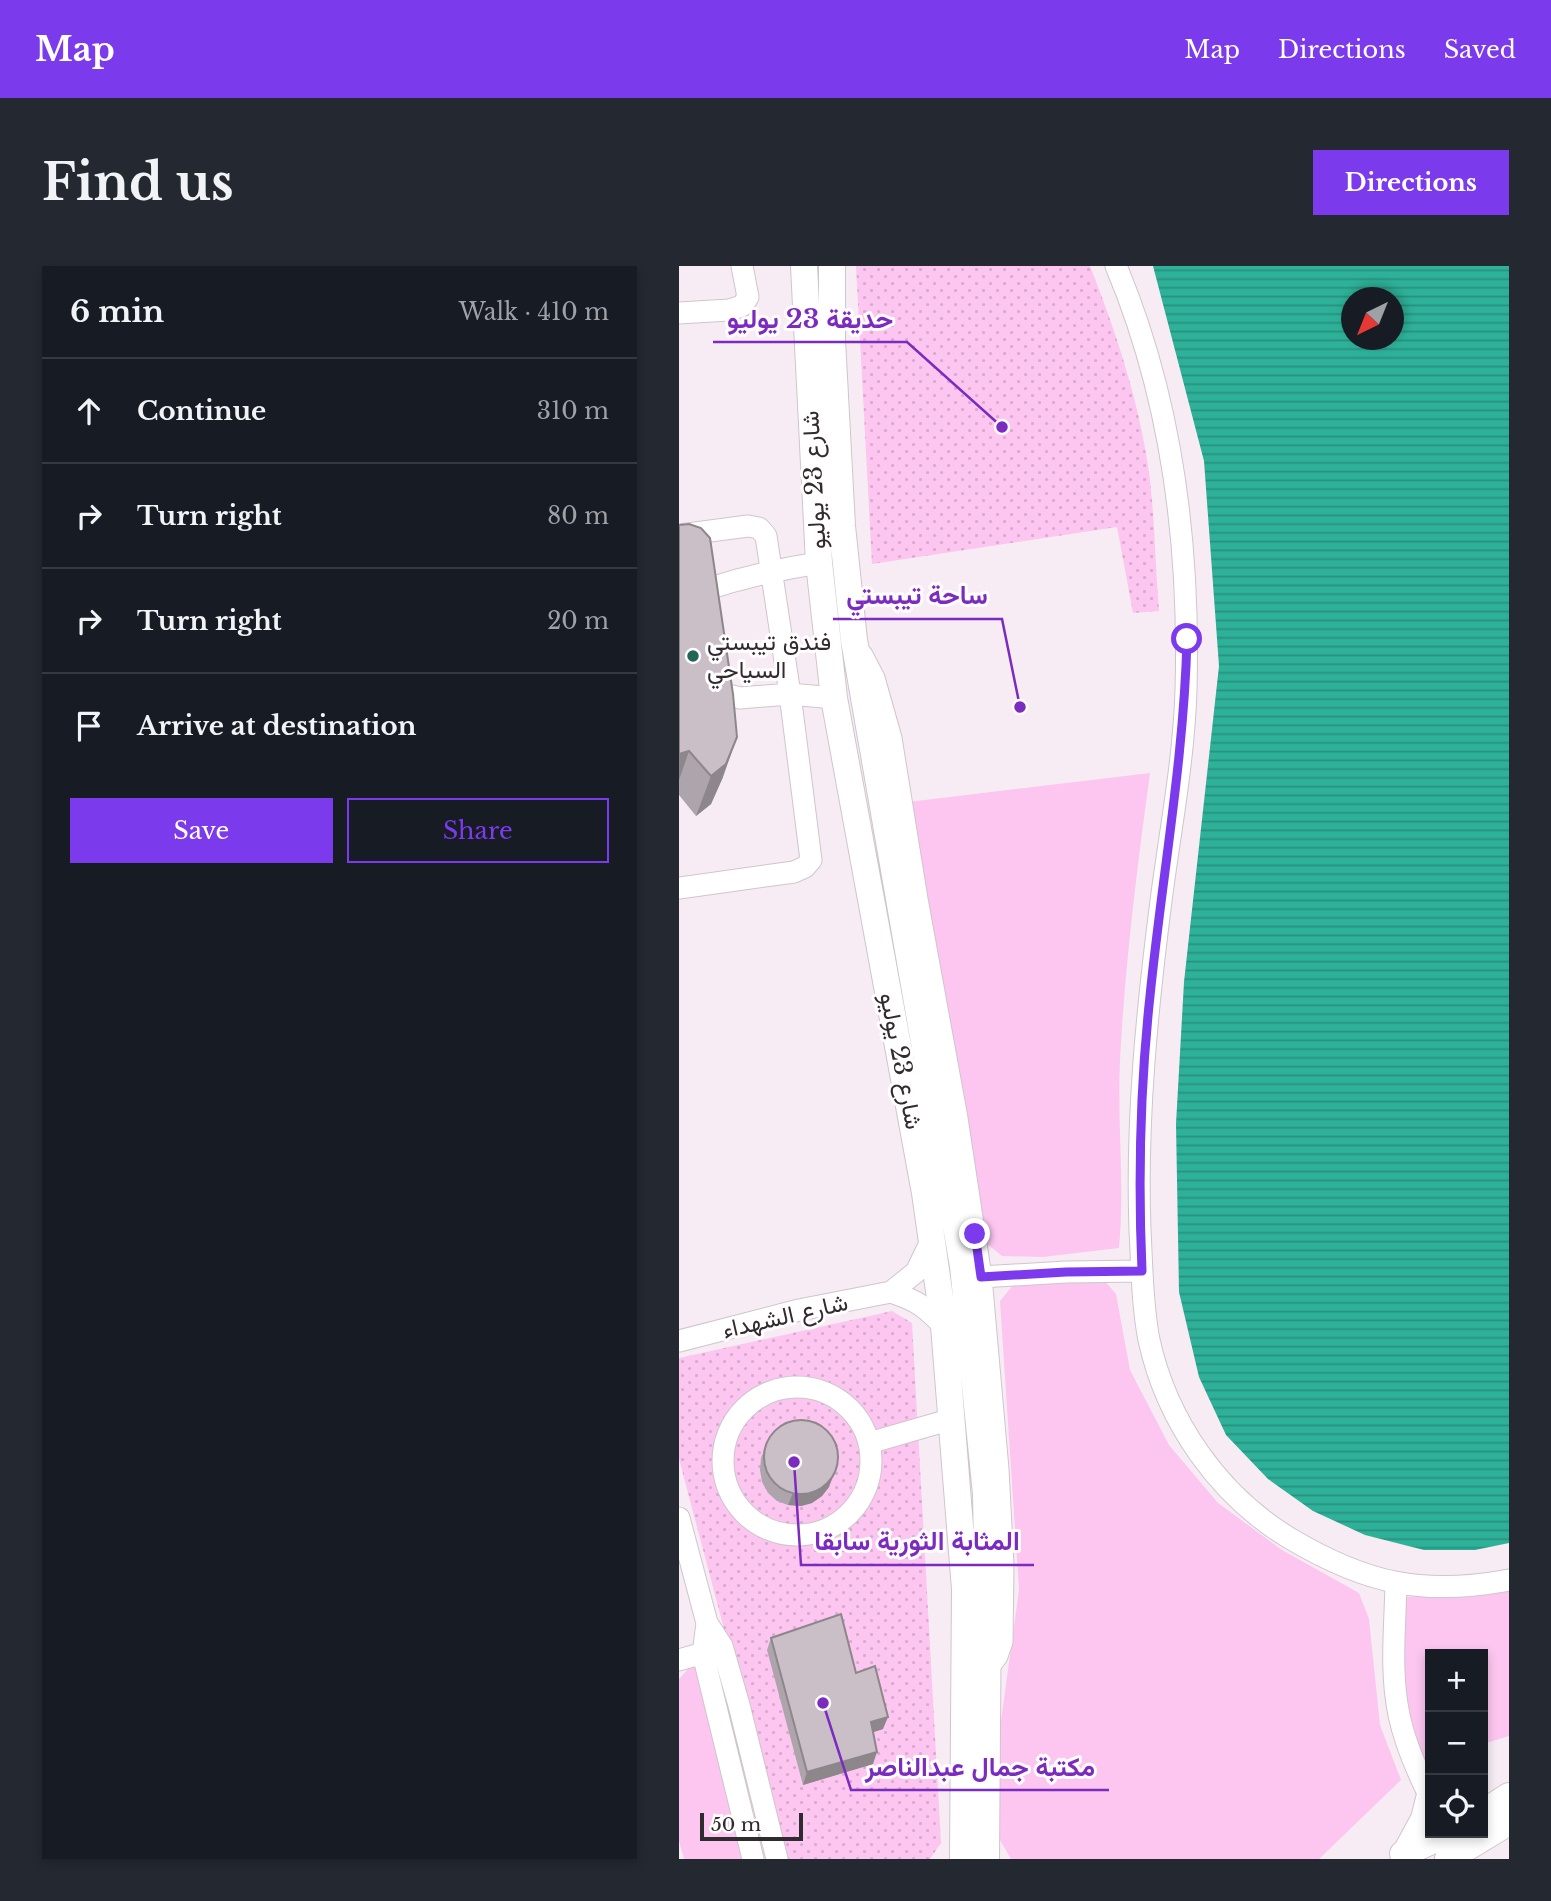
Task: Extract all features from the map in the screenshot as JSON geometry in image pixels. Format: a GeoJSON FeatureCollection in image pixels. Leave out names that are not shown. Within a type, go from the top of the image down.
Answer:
{"type":"FeatureCollection","features":[{"type":"Feature","properties":{"kind":"main road","name":"شارع 23 يوليو"},"geometry":{"type":"LineString","coordinates":[[804,266],[832,562],[854,640],[949,1132],[986,1494],[986,1859]]}},
{"type":"Feature","properties":{"kind":"main road","name":"شارع 23 يوليو"},"geometry":{"type":"LineString","coordinates":[[832,266],[834,698],[932,1240],[944,1326],[965,1589],[961,1852]]}},
{"type":"Feature","properties":{"kind":"main road"},"geometry":{"type":"LineString","coordinates":[[1398,1856],[1460,1849],[1487,1849],[1495,1813]]}},
{"type":"Feature","properties":{"kind":"main road"},"geometry":{"type":"LineString","coordinates":[[1398,1856],[1425,1815]]}},
{"type":"Feature","properties":{"kind":"street"},"geometry":{"type":"LineString","coordinates":[[679,313],[729,310],[742,306],[748,297],[742,266]]}},
{"type":"Feature","properties":{"kind":"street"},"geometry":{"type":"LineString","coordinates":[[1116,266],[1157,389],[1167,435],[1179,521],[1187,639],[1181,750],[1150,998],[1140,1115],[1142,1271],[1149,1338],[1176,1414],[1217,1478],[1246,1507],[1273,1528],[1347,1568],[1396,1584],[1472,1587],[1509,1580]]}},
{"type":"Feature","properties":{"kind":"street"},"geometry":{"type":"LineString","coordinates":[[679,535],[748,526],[759,527],[766,536],[811,860],[805,867],[794,872],[679,888]]}},
{"type":"Feature","properties":{"kind":"street"},"geometry":{"type":"LineString","coordinates":[[704,590],[769,570],[832,562]]}},
{"type":"Feature","properties":{"kind":"street"},"geometry":{"type":"LineString","coordinates":[[720,693],[740,698],[790,694],[834,698]]}},
{"type":"Feature","properties":{"kind":"street"},"geometry":{"type":"LineString","coordinates":[[949,1132],[981,1277],[998,1469],[1003,1565],[1002,1642],[997,1656],[987,1669]]}},
{"type":"Feature","properties":{"kind":"street","name":"شارع الشهداء"},"geometry":{"type":"LineString","coordinates":[[679,1341],[799,1310],[891,1292],[916,1272],[932,1240]]}},
{"type":"Feature","properties":{"kind":"street"},"geometry":{"type":"LineString","coordinates":[[981,1277],[1142,1271]]}},
{"type":"Feature","properties":{"kind":"street"},"geometry":{"type":"LineString","coordinates":[[891,1292],[923,1305],[944,1326]]}},
{"type":"Feature","properties":{"kind":"street"},"geometry":{"type":"LineString","coordinates":[[795,1386],[828,1393],[845,1406],[854,1413],[869,1443],[870,1476],[856,1507],[830,1528],[798,1535],[765,1529],[739,1508],[724,1478],[723,1445],[737,1415],[763,1394],[795,1386]]}},
{"type":"Feature","properties":{"kind":"street"},"geometry":{"type":"LineString","coordinates":[[869,1443],[952,1419]]}},
{"type":"Feature","properties":{"kind":"street"},"geometry":{"type":"LineString","coordinates":[[679,1518],[713,1650],[726,1747],[754,1859]]}},
{"type":"Feature","properties":{"kind":"street"},"geometry":{"type":"LineString","coordinates":[[1396,1584],[1394,1675],[1399,1716],[1410,1754],[1425,1785]]}},
{"type":"Feature","properties":{"kind":"street"},"geometry":{"type":"LineString","coordinates":[[679,1660],[713,1650]]}},
{"type":"Feature","properties":{"kind":"street"},"geometry":{"type":"LineString","coordinates":[[713,1650],[749,1741],[777,1859]]}},
{"type":"Feature","properties":{"kind":"street"},"geometry":{"type":"LineString","coordinates":[[726,1747],[749,1741]]}},
{"type":"Feature","properties":{"kind":"shaded area"},"geometry":{"type":"Polygon","coordinates":[[[856,266],[1090,266],[1125,367],[1145,445],[1153,507],[1159,611],[1133,613],[1117,527],[872,564],[856,266]]]}},
{"type":"Feature","properties":{"kind":"shaded area"},"geometry":{"type":"Polygon","coordinates":[[[1153,266],[1509,266],[1509,1543],[1475,1550],[1424,1550],[1365,1535],[1313,1511],[1268,1479],[1226,1435],[1199,1377],[1179,1292],[1176,1124],[1184,982],[1219,666],[1204,461],[1153,266]]]}},
{"type":"Feature","properties":{"kind":"shaded area"},"geometry":{"type":"Polygon","coordinates":[[[1150,773],[1122,1024],[1119,1084],[1119,1248],[1043,1257],[1002,1256],[986,1243],[908,802],[1150,773]]]}},
{"type":"Feature","properties":{"kind":"shaded area"},"geometry":{"type":"Polygon","coordinates":[[[1105,1281],[1116,1294],[1130,1370],[1169,1445],[1218,1503],[1282,1550],[1359,1593],[1369,1619],[1380,1725],[1401,1780],[1319,1859],[1011,1859],[1000,1840],[999,1735],[1019,1590],[1000,1301],[1013,1285],[1105,1281]]]}},
{"type":"Feature","properties":{"kind":"shaded area"},"geometry":{"type":"Polygon","coordinates":[[[892,1311],[912,1323],[941,1843],[930,1859],[785,1859],[679,1459],[679,1358],[892,1311]]]}},
{"type":"Feature","properties":{"kind":"shaded area"},"geometry":{"type":"Polygon","coordinates":[[[1509,1590],[1509,1736],[1488,1742],[1488,1649],[1425,1649],[1425,1762],[1419,1764],[1397,1676],[1406,1597],[1487,1594],[1509,1590]]]}},
{"type":"Feature","properties":{"kind":"shaded area"},"geometry":{"type":"Polygon","coordinates":[[[689,1668],[696,1668],[745,1859],[684,1859],[679,1841],[679,1679],[689,1668]]]}},
{"type":"Feature","properties":{"kind":"building"},"geometry":{"type":"Polygon","coordinates":[[[689,524],[701,528],[710,538],[737,737],[726,764],[711,776],[689,751],[679,754],[679,525],[689,524]]]}},
{"type":"Feature","properties":{"kind":"building"},"geometry":{"type":"Polygon","coordinates":[[[801,1420],[815,1423],[827,1431],[835,1443],[838,1457],[835,1471],[827,1483],[815,1491],[801,1494],[787,1491],[775,1483],[767,1471],[764,1457],[767,1443],[775,1431],[787,1423],[801,1420]]]}},
{"type":"Feature","properties":{"kind":"building"},"geometry":{"type":"Polygon","coordinates":[[[841,1614],[856,1673],[875,1666],[888,1717],[871,1722],[877,1752],[807,1772],[771,1638],[841,1614]]]}},
{"type":"Feature","properties":{"kind":"place","name":"حديقة 23 يوليو"},"geometry":{"type":"Point","coordinates":[1002,427]}},
{"type":"Feature","properties":{"kind":"place","name":"فندق تيبستي السياحي"},"geometry":{"type":"Point","coordinates":[693,656]}},
{"type":"Feature","properties":{"kind":"place","name":"ساحة تيبستي"},"geometry":{"type":"Point","coordinates":[1020,707]}},
{"type":"Feature","properties":{"kind":"place","name":"المثابة الثورية سابقا"},"geometry":{"type":"Point","coordinates":[794,1462]}},
{"type":"Feature","properties":{"kind":"place","name":"مكتبة جمال عبدالناصر"},"geometry":{"type":"Point","coordinates":[823,1703]}},
{"type":"Feature","properties":{"kind":"route"},"geometry":{"type":"LineString","coordinates":[[975,1234],[981,1277],[1142,1271],[1140,1115],[1161,900],[1181,750],[1187,639]]}}]}
